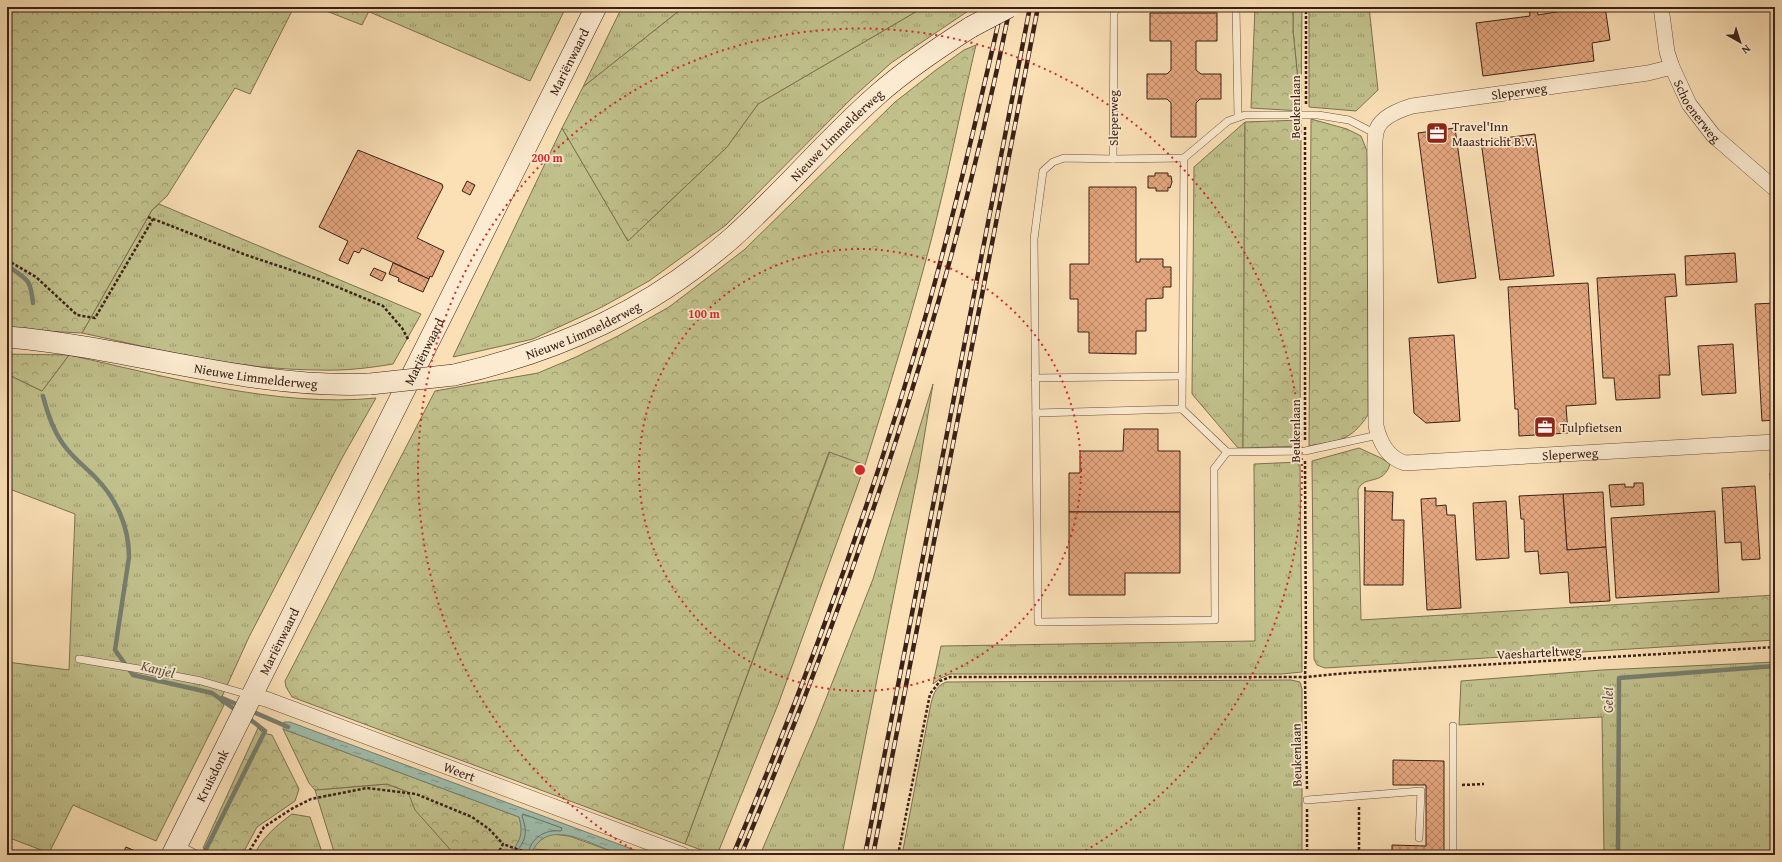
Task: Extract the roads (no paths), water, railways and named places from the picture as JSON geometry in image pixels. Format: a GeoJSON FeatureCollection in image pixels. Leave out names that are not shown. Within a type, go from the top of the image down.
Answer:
{"type":"FeatureCollection","features":[{"type":"Feature","properties":{"kind":"street","name":"Mariënwaard"},"geometry":{"type":"LineString","coordinates":[[244,694],[596,7]]}},
{"type":"Feature","properties":{"kind":"street","name":"Nieuwe Limmelderweg"},"geometry":{"type":"LineString","coordinates":[[7,337],[100,350],[268,380],[331,385],[370,384],[454,375],[514,360],[574,338],[624,314],[666,289],[699,265],[743,228],[876,96],[919,62],[971,27],[1009,7]]}},
{"type":"Feature","properties":{"kind":"street","name":"Schoenerweg"},"geometry":{"type":"LineString","coordinates":[[1661,7],[1667,52],[1672,67],[1689,104],[1713,135],[1775,189]]}},
{"type":"Feature","properties":{"kind":"street","name":"Sleperweg"},"geometry":{"type":"LineString","coordinates":[[1672,67],[1648,73],[1412,106],[1397,111],[1385,119],[1377,128],[1376,418],[1378,435],[1383,446],[1391,455],[1406,463],[1775,442]]}},
{"type":"Feature","properties":{"kind":"street","name":"Nieuwe Limmelderweg"},"geometry":{"type":"LineString","coordinates":[[7,348],[55,344]]}},
{"type":"Feature","properties":{"kind":"street","name":"Kruisdonk"},"geometry":{"type":"LineString","coordinates":[[174,850],[244,694]]}},
{"type":"Feature","properties":{"kind":"street","name":"Weert"},"geometry":{"type":"LineString","coordinates":[[244,694],[266,699],[683,855]]}},
{"type":"Feature","properties":{"kind":"lane","name":"Sleperweg"},"geometry":{"type":"LineString","coordinates":[[1117,7],[1114,13],[1113,159],[1184,158]]}},
{"type":"Feature","properties":{"kind":"lane"},"geometry":{"type":"LineString","coordinates":[[1236,7],[1241,116]]}},
{"type":"Feature","properties":{"kind":"lane"},"geometry":{"type":"LineString","coordinates":[[1182,409],[1184,158],[1228,121],[1241,116],[1305,114],[1349,120],[1376,134]]}},
{"type":"Feature","properties":{"kind":"lane"},"geometry":{"type":"LineString","coordinates":[[1113,159],[1064,158],[1053,162],[1043,171],[1034,239],[1038,622],[1214,620],[1214,469],[1227,452]]}},
{"type":"Feature","properties":{"kind":"lane"},"geometry":{"type":"LineString","coordinates":[[1035,378],[1182,376]]}},
{"type":"Feature","properties":{"kind":"lane"},"geometry":{"type":"LineString","coordinates":[[1036,414],[1182,409],[1227,452],[1251,453],[1305,451],[1378,435]]}},
{"type":"Feature","properties":{"kind":"lane"},"geometry":{"type":"LineString","coordinates":[[79,659],[201,681],[244,694]]}},
{"type":"Feature","properties":{"kind":"lane"},"geometry":{"type":"LineString","coordinates":[[1452,726],[1453,855]]}},
{"type":"Feature","properties":{"kind":"lane"},"geometry":{"type":"LineString","coordinates":[[1307,800],[1421,791],[1419,838]]}},
{"type":"Feature","properties":{"kind":"lane"},"geometry":{"type":"LineString","coordinates":[[174,850],[198,855]]}},
{"type":"Feature","properties":{"kind":"water"},"geometry":{"type":"Polygon","coordinates":[[[284,722],[290,722],[648,855],[623,855],[571,836],[558,835],[547,836],[538,843],[531,855],[509,855],[516,846],[520,837],[521,828],[519,817],[283,729],[284,722]]]}},
{"type":"Feature","properties":{"kind":"waterway","name":"Kanjel"},"geometry":{"type":"LineString","coordinates":[[7,265],[29,283],[33,303]]}},
{"type":"Feature","properties":{"kind":"waterway","name":"Kanjel"},"geometry":{"type":"LineString","coordinates":[[43,396],[46,408],[59,439],[70,453],[95,477],[109,494],[120,513],[127,534],[129,557],[115,650],[133,675],[212,693],[237,711]]}},
{"type":"Feature","properties":{"kind":"waterway","name":"Gelei"},"geometry":{"type":"LineString","coordinates":[[1618,855],[1619,678],[1775,666]]}},
{"type":"Feature","properties":{"kind":"waterway"},"geometry":{"type":"LineString","coordinates":[[222,698],[241,706]]}},
{"type":"Feature","properties":{"kind":"waterway"},"geometry":{"type":"LineString","coordinates":[[249,710],[288,727]]}},
{"type":"Feature","properties":{"kind":"waterway","name":"Kanjel"},"geometry":{"type":"LineString","coordinates":[[203,855],[265,731],[247,717]]}},
{"type":"Feature","properties":{"kind":"railway"},"geometry":{"type":"LineString","coordinates":[[733,855],[788,721],[838,586],[907,381],[947,236],[985,83],[1002,7]]}},
{"type":"Feature","properties":{"kind":"railway"},"geometry":{"type":"LineString","coordinates":[[741,855],[823,648],[897,438],[930,331],[960,224],[987,116],[1010,7]]}},
{"type":"Feature","properties":{"kind":"railway"},"geometry":{"type":"LineString","coordinates":[[865,855],[1030,7]]}},
{"type":"Feature","properties":{"kind":"railway"},"geometry":{"type":"LineString","coordinates":[[873,855],[1038,7]]}},
{"type":"Feature","properties":{"kind":"place","name":"Travel'Inn Maastricht B.V."},"geometry":{"type":"Point","coordinates":[1437,133]}},
{"type":"Feature","properties":{"kind":"place","name":"Tulpfietsen"},"geometry":{"type":"Point","coordinates":[1545,427]}}]}
